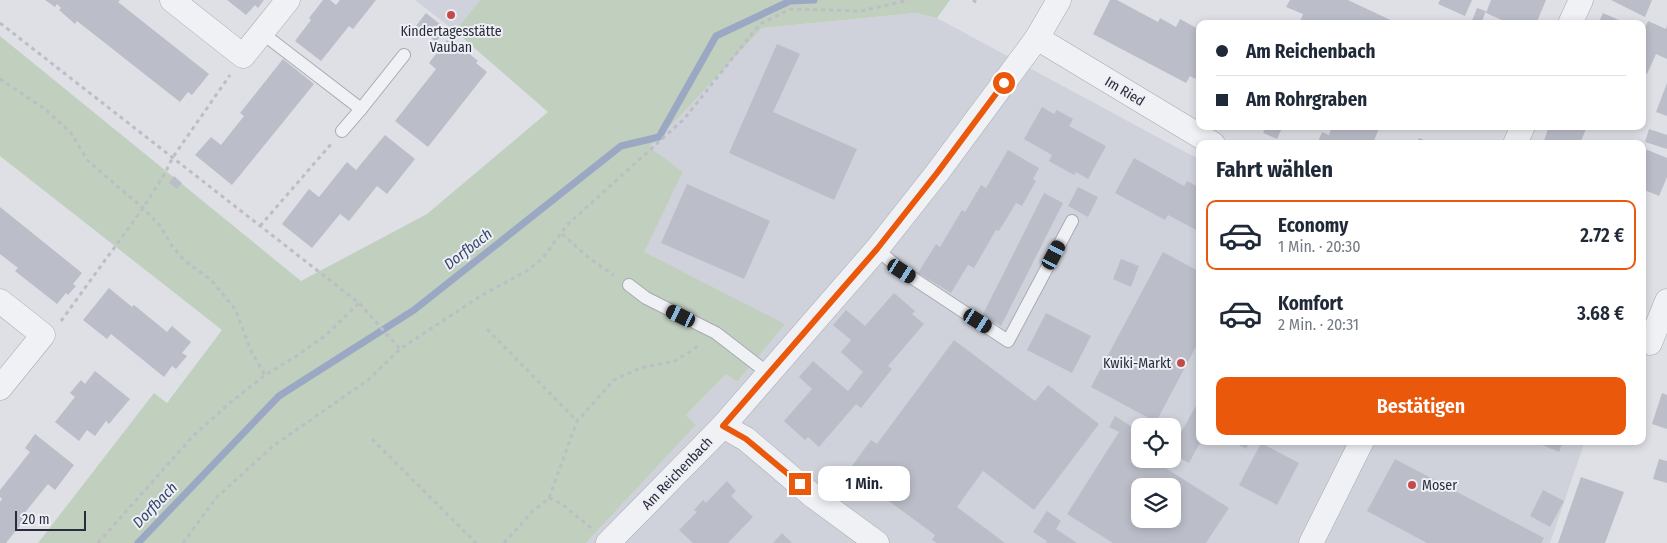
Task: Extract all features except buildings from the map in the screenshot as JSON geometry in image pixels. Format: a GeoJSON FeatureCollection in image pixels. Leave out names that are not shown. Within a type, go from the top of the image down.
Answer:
{"type":"FeatureCollection","features":[{"type":"Feature","properties":{"kind":"street"},"geometry":{"type":"LineString","coordinates":[[172,0],[243,56],[288,0]]}},
{"type":"Feature","properties":{"kind":"street","name":"Am Reichenbach"},"geometry":{"type":"LineString","coordinates":[[609,543],[723,426],[877,249],[937,173],[1037,38],[1059,0]]}},
{"type":"Feature","properties":{"kind":"street"},"geometry":{"type":"LineString","coordinates":[[1572,20],[1581,0]]}},
{"type":"Feature","properties":{"kind":"street","name":"Im Ried"},"geometry":{"type":"LineString","coordinates":[[1037,38],[1206,140]]}},
{"type":"Feature","properties":{"kind":"street"},"geometry":{"type":"LineString","coordinates":[[0,301],[43,335],[0,388]]}},
{"type":"Feature","properties":{"kind":"street"},"geometry":{"type":"LineString","coordinates":[[1653,344],[1667,301]]}},
{"type":"Feature","properties":{"kind":"street"},"geometry":{"type":"LineString","coordinates":[[723,426],[746,439],[813,496],[877,543]]}},
{"type":"Feature","properties":{"kind":"street"},"geometry":{"type":"LineString","coordinates":[[1311,543],[1360,445]]}},
{"type":"Feature","properties":{"kind":"lane"},"geometry":{"type":"LineString","coordinates":[[262,33],[361,109]]}},
{"type":"Feature","properties":{"kind":"lane"},"geometry":{"type":"LineString","coordinates":[[342,132],[404,55]]}},
{"type":"Feature","properties":{"kind":"lane"},"geometry":{"type":"LineString","coordinates":[[877,249],[902,271],[1008,340],[1072,221]]}},
{"type":"Feature","properties":{"kind":"lane"},"geometry":{"type":"LineString","coordinates":[[629,285],[646,298],[716,333],[769,374]]}},
{"type":"Feature","properties":{"kind":"path"},"geometry":{"type":"LineString","coordinates":[[183,543],[216,498],[272,446],[368,380],[400,349],[479,297],[528,270],[542,259],[567,225],[684,119],[760,24],[791,8],[861,11],[909,0]]}},
{"type":"Feature","properties":{"kind":"path"},"geometry":{"type":"LineString","coordinates":[[973,0],[977,3]]}},
{"type":"Feature","properties":{"kind":"path"},"geometry":{"type":"LineString","coordinates":[[0,23],[360,303],[400,349]]}},
{"type":"Feature","properties":{"kind":"path"},"geometry":{"type":"LineString","coordinates":[[43,335],[60,323],[143,208],[173,157],[243,56]]}},
{"type":"Feature","properties":{"kind":"path"},"geometry":{"type":"LineString","coordinates":[[0,79],[45,109],[71,133],[88,161],[143,208],[161,227],[172,246],[185,261],[210,278],[235,309],[252,353],[265,375]]}},
{"type":"Feature","properties":{"kind":"path"},"geometry":{"type":"LineString","coordinates":[[260,226],[342,132]]}},
{"type":"Feature","properties":{"kind":"path"},"geometry":{"type":"LineString","coordinates":[[562,234],[590,259],[629,285]]}},
{"type":"Feature","properties":{"kind":"path"},"geometry":{"type":"LineString","coordinates":[[98,543],[193,436],[265,375],[326,335],[360,303]]}},
{"type":"Feature","properties":{"kind":"path"},"geometry":{"type":"LineString","coordinates":[[487,329],[577,421]]}},
{"type":"Feature","properties":{"kind":"path"},"geometry":{"type":"LineString","coordinates":[[504,543],[533,511],[548,498],[577,421],[614,380],[640,368],[675,361],[695,350],[716,333]]}},
{"type":"Feature","properties":{"kind":"path"},"geometry":{"type":"LineString","coordinates":[[372,439],[476,543]]}},
{"type":"Feature","properties":{"kind":"path"},"geometry":{"type":"LineString","coordinates":[[548,498],[562,504],[609,543]]}},
{"type":"Feature","properties":{"kind":"shaded area","name":"Kindertagesstätte Vauban"},"geometry":{"type":"Polygon","coordinates":[[[415,0],[480,0],[455,31],[415,0]]]}},
{"type":"Feature","properties":{"kind":"shaded area"},"geometry":{"type":"Polygon","coordinates":[[[916,13],[937,18],[1196,158],[1196,445],[1584,445],[1550,543],[586,543],[696,425],[686,415],[726,374],[737,382],[784,324],[643,252],[683,172],[648,147],[683,113],[762,28],[916,13]]]}},
{"type":"Feature","properties":{"kind":"green space"},"geometry":{"type":"Polygon","coordinates":[[[480,0],[950,0],[937,18],[916,13],[762,28],[649,147],[683,172],[644,252],[785,324],[737,382],[726,374],[686,415],[696,425],[586,543],[38,543],[154,393],[167,403],[222,330],[0,156],[0,36],[301,281],[427,214],[548,112],[455,31],[480,0]]]}},
{"type":"Feature","properties":{"kind":"waterway","name":"Dorfbach"},"geometry":{"type":"LineString","coordinates":[[138,543],[279,396],[414,310],[621,146],[659,137],[716,36],[790,1],[814,0]]}},
{"type":"Feature","properties":{"kind":"place","name":"Kindertagesstätte Vauban"},"geometry":{"type":"Point","coordinates":[451,15]}},
{"type":"Feature","properties":{"kind":"place","name":"Kwiki-Markt"},"geometry":{"type":"Point","coordinates":[1181,363]}},
{"type":"Feature","properties":{"kind":"place","name":"Moser"},"geometry":{"type":"Point","coordinates":[1412,485]}},
{"type":"Feature","properties":{"kind":"route"},"geometry":{"type":"LineString","coordinates":[[800,484],[746,439],[723,426],[877,249],[1004,83]]}}]}
